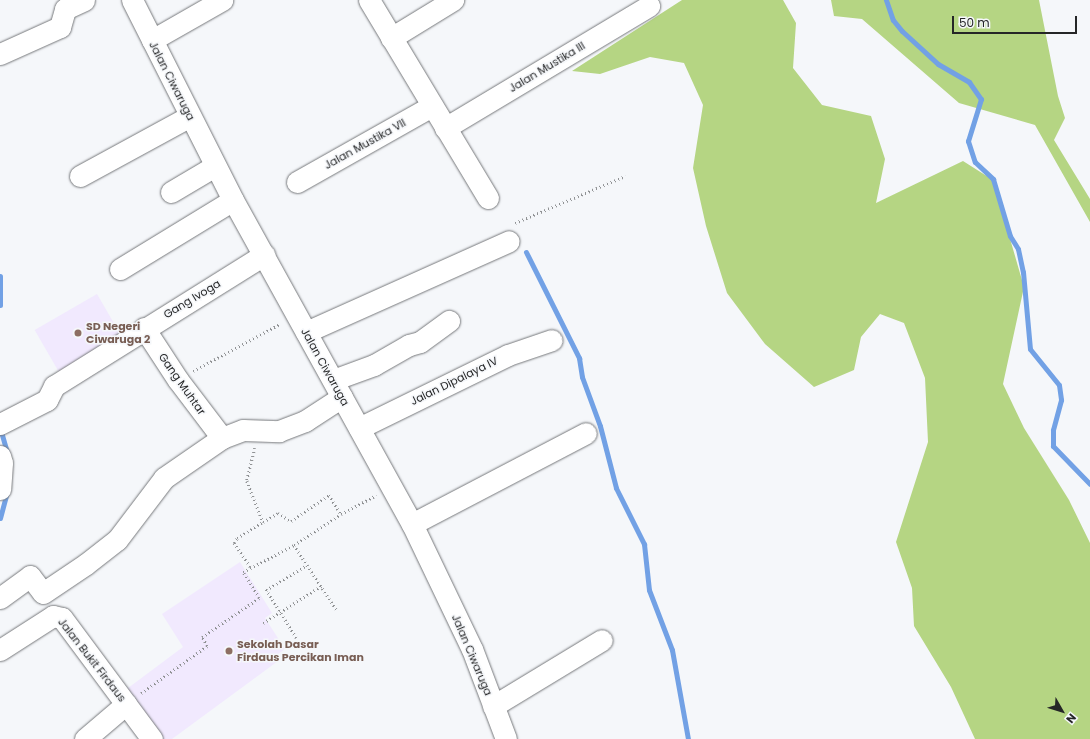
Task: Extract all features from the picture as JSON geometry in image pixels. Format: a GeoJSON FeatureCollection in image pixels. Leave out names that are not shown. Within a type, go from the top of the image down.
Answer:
{"type":"FeatureCollection","features":[{"type":"Feature","properties":{"kind":"street"},"geometry":{"type":"LineString","coordinates":[[0,54],[60,26],[65,9],[84,0]]}},
{"type":"Feature","properties":{"kind":"street","name":"Jalan Ciwaruga"},"geometry":{"type":"LineString","coordinates":[[132,0],[233,200],[412,524],[472,649],[494,706],[501,737]]}},
{"type":"Feature","properties":{"kind":"street"},"geometry":{"type":"LineString","coordinates":[[152,40],[222,0]]}},
{"type":"Feature","properties":{"kind":"street"},"geometry":{"type":"LineString","coordinates":[[369,0],[444,128],[488,198]]}},
{"type":"Feature","properties":{"kind":"street"},"geometry":{"type":"LineString","coordinates":[[391,38],[453,0]]}},
{"type":"Feature","properties":{"kind":"street","name":"Jalan Mustika III"},"geometry":{"type":"LineString","coordinates":[[444,128],[649,6]]}},
{"type":"Feature","properties":{"kind":"street","name":"Jalan Mustika VII"},"geometry":{"type":"LineString","coordinates":[[297,182],[432,106]]}},
{"type":"Feature","properties":{"kind":"street"},"geometry":{"type":"LineString","coordinates":[[80,176],[190,116]]}},
{"type":"Feature","properties":{"kind":"street"},"geometry":{"type":"LineString","coordinates":[[171,192],[215,166]]}},
{"type":"Feature","properties":{"kind":"street"},"geometry":{"type":"LineString","coordinates":[[120,269],[233,200]]}},
{"type":"Feature","properties":{"kind":"street"},"geometry":{"type":"LineString","coordinates":[[301,324],[509,241]]}},
{"type":"Feature","properties":{"kind":"street","name":"Gang Ivoga"},"geometry":{"type":"LineString","coordinates":[[2,423],[47,400],[54,386],[144,328],[264,255]]}},
{"type":"Feature","properties":{"kind":"street"},"geometry":{"type":"LineString","coordinates":[[0,598],[30,576],[43,593],[86,564],[117,540],[164,478],[222,438],[243,430],[260,432],[279,431],[305,421],[337,389],[409,345],[420,342],[449,321]]}},
{"type":"Feature","properties":{"kind":"street","name":"Gang Muhtar"},"geometry":{"type":"LineString","coordinates":[[144,328],[178,380],[222,438]]}},
{"type":"Feature","properties":{"kind":"street","name":"Jalan Dipalaya IV"},"geometry":{"type":"LineString","coordinates":[[359,428],[508,355],[552,340]]}},
{"type":"Feature","properties":{"kind":"street"},"geometry":{"type":"LineString","coordinates":[[412,524],[586,433]]}},
{"type":"Feature","properties":{"kind":"street"},"geometry":{"type":"LineString","coordinates":[[0,456],[2,463],[0,489]]}},
{"type":"Feature","properties":{"kind":"street","name":"Jalan Bukit Firdaus"},"geometry":{"type":"LineString","coordinates":[[0,650],[57,615],[62,618],[152,739]]}},
{"type":"Feature","properties":{"kind":"street"},"geometry":{"type":"LineString","coordinates":[[494,706],[602,640]]}},
{"type":"Feature","properties":{"kind":"street"},"geometry":{"type":"LineString","coordinates":[[85,739],[126,704]]}},
{"type":"Feature","properties":{"kind":"path"},"geometry":{"type":"LineString","coordinates":[[509,241],[513,238],[512,226],[514,223],[625,176]]}},
{"type":"Feature","properties":{"kind":"path"},"geometry":{"type":"LineString","coordinates":[[178,380],[301,324]]}},
{"type":"Feature","properties":{"kind":"path"},"geometry":{"type":"LineString","coordinates":[[260,432],[247,481],[263,522]]}},
{"type":"Feature","properties":{"kind":"path"},"geometry":{"type":"LineString","coordinates":[[126,704],[207,646],[202,637],[259,598],[243,572],[294,545],[341,514],[391,487]]}},
{"type":"Feature","properties":{"kind":"path"},"geometry":{"type":"LineString","coordinates":[[250,567],[234,543],[236,538],[278,513],[291,521],[329,495],[341,514]]}},
{"type":"Feature","properties":{"kind":"path"},"geometry":{"type":"LineString","coordinates":[[294,545],[336,609]]}},
{"type":"Feature","properties":{"kind":"path"},"geometry":{"type":"LineString","coordinates":[[296,638],[266,590],[307,565]]}},
{"type":"Feature","properties":{"kind":"path"},"geometry":{"type":"LineString","coordinates":[[263,623],[321,586]]}},
{"type":"Feature","properties":{"kind":"shaded area","name":"SD Negeri Ciwaruga 2"},"geometry":{"type":"Polygon","coordinates":[[[97,294],[121,336],[59,372],[35,330],[97,294]]]}},
{"type":"Feature","properties":{"kind":"shaded area","name":"Sekolah Dasar Firdaus Percikan Iman"},"geometry":{"type":"Polygon","coordinates":[[[240,562],[272,613],[265,618],[285,649],[278,654],[278,661],[172,739],[161,739],[124,691],[183,647],[162,614],[240,562]]]}},
{"type":"Feature","properties":{"kind":"green space"},"geometry":{"type":"Polygon","coordinates":[[[682,0],[783,0],[796,23],[793,68],[822,105],[871,116],[885,159],[876,203],[963,161],[993,180],[1024,287],[1003,384],[1024,428],[1069,500],[1090,543],[1090,739],[975,739],[951,687],[914,626],[912,588],[896,542],[928,442],[925,378],[904,323],[880,314],[861,337],[854,370],[814,387],[765,344],[727,293],[706,226],[693,168],[703,105],[684,63],[650,57],[600,74],[572,71],[682,0]]]}},
{"type":"Feature","properties":{"kind":"green space"},"geometry":{"type":"Polygon","coordinates":[[[831,0],[1039,0],[1058,96],[1065,118],[1054,140],[1090,199],[1090,222],[1035,125],[959,103],[862,19],[834,16],[831,0]]]}},
{"type":"Feature","properties":{"kind":"waterway"},"geometry":{"type":"LineString","coordinates":[[886,0],[893,20],[902,31],[938,64],[969,82],[981,99],[968,141],[975,162],[993,179],[1010,236],[1018,249],[1023,272],[1030,349],[1059,385],[1061,400],[1053,430],[1053,446],[1090,484]]}},
{"type":"Feature","properties":{"kind":"waterway"},"geometry":{"type":"LineString","coordinates":[[526,252],[579,358],[582,377],[600,426],[616,488],[644,544],[649,590],[672,650],[688,739]]}},
{"type":"Feature","properties":{"kind":"waterway"},"geometry":{"type":"LineString","coordinates":[[0,276],[0,305]]}},
{"type":"Feature","properties":{"kind":"waterway"},"geometry":{"type":"LineString","coordinates":[[0,428],[7,453]]}},
{"type":"Feature","properties":{"kind":"waterway"},"geometry":{"type":"LineString","coordinates":[[0,518],[7,491]]}},
{"type":"Feature","properties":{"kind":"place","name":"SD Negeri Ciwaruga 2"},"geometry":{"type":"Point","coordinates":[78,333]}},
{"type":"Feature","properties":{"kind":"place","name":"Sekolah Dasar Firdaus Percikan Iman"},"geometry":{"type":"Point","coordinates":[229,651]}}]}
